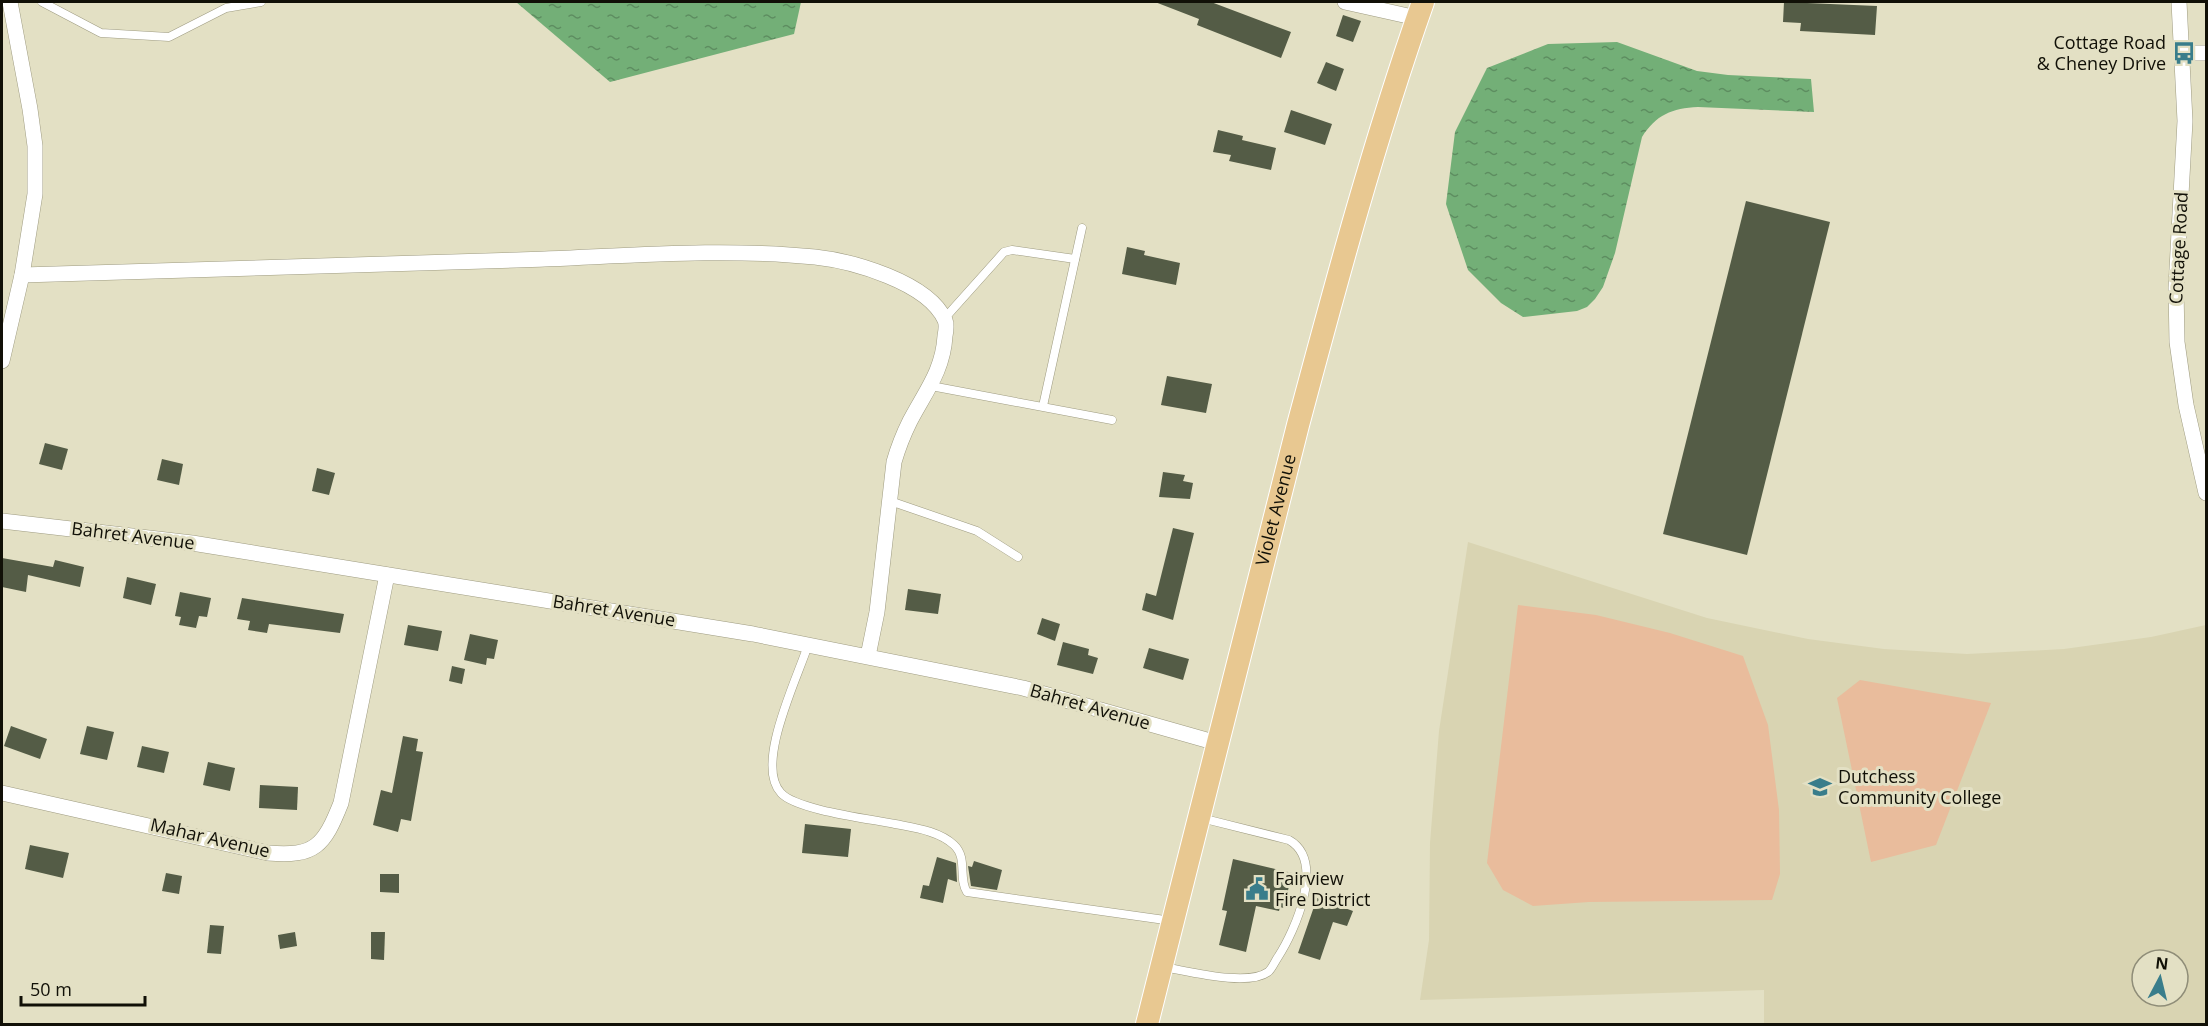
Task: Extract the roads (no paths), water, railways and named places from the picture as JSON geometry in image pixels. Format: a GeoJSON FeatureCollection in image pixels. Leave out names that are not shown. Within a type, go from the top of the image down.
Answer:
{"type":"FeatureCollection","features":[{"type":"Feature","properties":{"kind":"main road","name":"Violet Avenue"},"geometry":{"type":"LineString","coordinates":[[1148,1024],[1217,743],[1346,245],[1383,117],[1420,10]]}},
{"type":"Feature","properties":{"kind":"street"},"geometry":{"type":"LineString","coordinates":[[2,361],[21,275],[35,194],[35,146],[10,2]]}},
{"type":"Feature","properties":{"kind":"street"},"geometry":{"type":"LineString","coordinates":[[1345,2],[1420,10]]}},
{"type":"Feature","properties":{"kind":"street","name":"Cottage Road"},"geometry":{"type":"LineString","coordinates":[[2179,2],[2184,53],[2185,121],[2176,288],[2177,342],[2186,405],[2206,493]]}},
{"type":"Feature","properties":{"kind":"street"},"geometry":{"type":"LineString","coordinates":[[2184,53],[2206,52]]}},
{"type":"Feature","properties":{"kind":"street"},"geometry":{"type":"LineString","coordinates":[[21,275],[534,259],[679,252],[815,257],[856,264],[893,278],[936,307],[944,319],[944,353],[932,386],[900,441],[890,501],[877,612],[867,656]]}},
{"type":"Feature","properties":{"kind":"street","name":"Bahret Avenue"},"geometry":{"type":"LineString","coordinates":[[2,521],[192,543],[808,645],[1023,688],[1217,743]]}},
{"type":"Feature","properties":{"kind":"street","name":"Mahar Avenue"},"geometry":{"type":"LineString","coordinates":[[2,793],[268,853],[294,855],[308,852],[318,845],[331,829],[341,803],[387,575]]}},
{"type":"Feature","properties":{"kind":"lane"},"geometry":{"type":"LineString","coordinates":[[42,2],[101,33],[169,37],[226,8],[261,2]]}},
{"type":"Feature","properties":{"kind":"lane"},"geometry":{"type":"LineString","coordinates":[[1042,406],[1082,228]]}},
{"type":"Feature","properties":{"kind":"lane"},"geometry":{"type":"LineString","coordinates":[[944,319],[1004,252],[1012,250],[1075,259]]}},
{"type":"Feature","properties":{"kind":"lane"},"geometry":{"type":"LineString","coordinates":[[932,386],[1112,420]]}},
{"type":"Feature","properties":{"kind":"lane"},"geometry":{"type":"LineString","coordinates":[[890,501],[977,531],[1018,556]]}},
{"type":"Feature","properties":{"kind":"lane"},"geometry":{"type":"LineString","coordinates":[[808,645],[774,748],[772,766],[775,784],[781,795],[806,806],[915,828],[942,836],[957,847],[963,862],[963,886],[967,892],[987,897],[1173,922]]}},
{"type":"Feature","properties":{"kind":"lane"},"geometry":{"type":"LineString","coordinates":[[1162,966],[1229,978],[1253,978],[1269,972],[1291,937],[1306,887],[1307,872],[1297,844],[1199,817]]}},
{"type":"Feature","properties":{"kind":"water"},"geometry":{"type":"Polygon","coordinates":[[[516,2],[801,2],[794,34],[610,82],[516,2]]]}},
{"type":"Feature","properties":{"kind":"water"},"geometry":{"type":"Polygon","coordinates":[[[1617,42],[1697,71],[1728,75],[1811,79],[1814,112],[1698,107],[1680,109],[1659,118],[1642,137],[1615,253],[1603,287],[1595,299],[1587,307],[1577,311],[1523,317],[1501,303],[1468,270],[1446,204],[1455,132],[1487,68],[1548,44],[1617,42]]]}},
{"type":"Feature","properties":{"kind":"place","name":"Cottage Road & Cheney Drive"},"geometry":{"type":"Point","coordinates":[2184,53]}},
{"type":"Feature","properties":{"kind":"place","name":"Dutchess Community College"},"geometry":{"type":"Point","coordinates":[1820,787]}},
{"type":"Feature","properties":{"kind":"place","name":"Fairview Fire District"},"geometry":{"type":"Point","coordinates":[1257,889]}}]}
